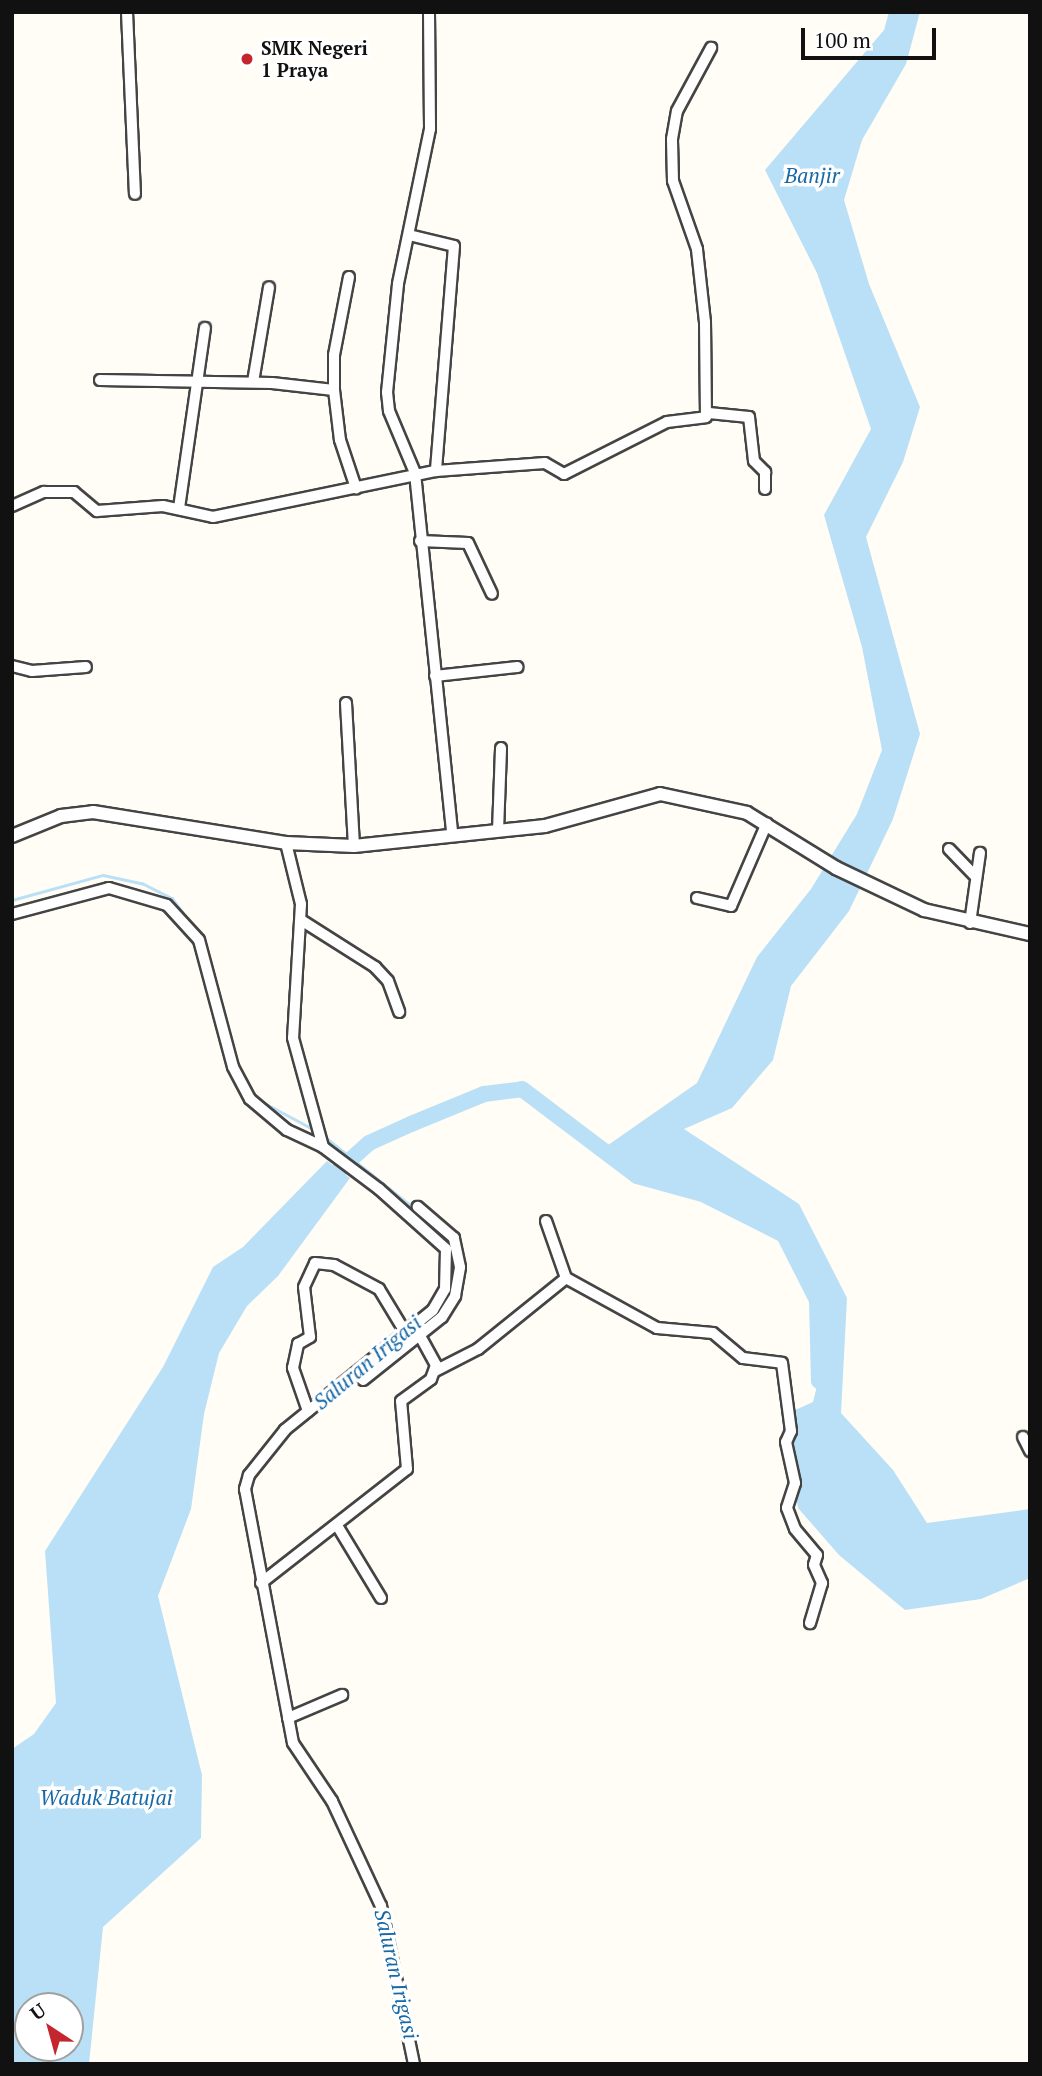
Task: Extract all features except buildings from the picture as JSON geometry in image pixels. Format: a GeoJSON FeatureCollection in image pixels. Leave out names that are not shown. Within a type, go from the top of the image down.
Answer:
{"type":"FeatureCollection","features":[{"type":"Feature","properties":{"kind":"street"},"geometry":{"type":"LineString","coordinates":[[127,12],[135,194]]}},
{"type":"Feature","properties":{"kind":"street"},"geometry":{"type":"LineString","coordinates":[[429,12],[430,129],[409,235],[387,392],[388,411],[415,473],[452,834]]}},
{"type":"Feature","properties":{"kind":"street"},"geometry":{"type":"LineString","coordinates":[[709,413],[696,245],[673,181],[672,139],[677,111],[711,48]]}},
{"type":"Feature","properties":{"kind":"street"},"geometry":{"type":"LineString","coordinates":[[409,235],[454,246],[436,471]]}},
{"type":"Feature","properties":{"kind":"street"},"geometry":{"type":"LineString","coordinates":[[349,277],[334,355],[334,390],[340,440],[356,488]]}},
{"type":"Feature","properties":{"kind":"street"},"geometry":{"type":"LineString","coordinates":[[253,382],[269,287]]}},
{"type":"Feature","properties":{"kind":"street"},"geometry":{"type":"LineString","coordinates":[[179,508],[205,328]]}},
{"type":"Feature","properties":{"kind":"street"},"geometry":{"type":"LineString","coordinates":[[100,380],[253,382],[334,390]]}},
{"type":"Feature","properties":{"kind":"street"},"geometry":{"type":"LineString","coordinates":[[12,506],[51,491],[76,492],[100,512],[179,508],[207,517],[246,513],[415,473],[545,463],[569,473],[667,422],[709,413],[749,417],[754,461],[765,472],[765,489]]}},
{"type":"Feature","properties":{"kind":"street"},"geometry":{"type":"LineString","coordinates":[[420,541],[468,543],[492,594]]}},
{"type":"Feature","properties":{"kind":"street"},"geometry":{"type":"LineString","coordinates":[[12,666],[32,671],[86,667]]}},
{"type":"Feature","properties":{"kind":"street"},"geometry":{"type":"LineString","coordinates":[[435,676],[518,667]]}},
{"type":"Feature","properties":{"kind":"street"},"geometry":{"type":"LineString","coordinates":[[346,704],[354,846]]}},
{"type":"Feature","properties":{"kind":"street"},"geometry":{"type":"LineString","coordinates":[[498,831],[501,748]]}},
{"type":"Feature","properties":{"kind":"street"},"geometry":{"type":"LineString","coordinates":[[12,836],[61,816],[93,812],[286,843],[354,846],[545,826],[660,794],[719,804],[767,823],[836,868],[924,910],[970,923],[1030,934]]}},
{"type":"Feature","properties":{"kind":"street"},"geometry":{"type":"LineString","coordinates":[[697,898],[731,906],[767,823]]}},
{"type":"Feature","properties":{"kind":"street"},"geometry":{"type":"LineString","coordinates":[[286,843],[301,920],[292,1028],[312,1095],[320,1140]]}},
{"type":"Feature","properties":{"kind":"street"},"geometry":{"type":"LineString","coordinates":[[949,849],[976,877]]}},
{"type":"Feature","properties":{"kind":"street"},"geometry":{"type":"LineString","coordinates":[[970,923],[980,853]]}},
{"type":"Feature","properties":{"kind":"street"},"geometry":{"type":"LineString","coordinates":[[12,914],[96,889],[119,889],[167,905],[199,940],[233,1067],[250,1099],[287,1130],[320,1140],[380,1189],[430,1223]]}},
{"type":"Feature","properties":{"kind":"street"},"geometry":{"type":"LineString","coordinates":[[301,920],[375,967],[387,981],[399,1012]]}},
{"type":"Feature","properties":{"kind":"street"},"geometry":{"type":"LineString","coordinates":[[363,1380],[437,1305],[448,1272],[446,1249],[418,1207]]}},
{"type":"Feature","properties":{"kind":"street"},"geometry":{"type":"LineString","coordinates":[[546,1221],[566,1278],[657,1328],[713,1333],[743,1358],[782,1363],[791,1431],[786,1442],[795,1483],[787,1508],[795,1529],[817,1555],[814,1565],[822,1583],[810,1623]]}},
{"type":"Feature","properties":{"kind":"street"},"geometry":{"type":"LineString","coordinates":[[308,1411],[293,1371],[298,1344],[310,1337],[304,1287],[315,1263],[334,1265],[379,1289],[415,1330],[435,1371]]}},
{"type":"Feature","properties":{"kind":"street"},"geometry":{"type":"LineString","coordinates":[[264,1581],[338,1527],[407,1469],[401,1401],[435,1371],[478,1349],[566,1278]]}},
{"type":"Feature","properties":{"kind":"street"},"geometry":{"type":"LineString","coordinates":[[414,2064],[381,1906],[331,1801],[295,1748],[264,1581],[248,1528],[247,1482],[285,1430],[415,1330]]}},
{"type":"Feature","properties":{"kind":"street"},"geometry":{"type":"LineString","coordinates":[[1023,1437],[1030,1451]]}},
{"type":"Feature","properties":{"kind":"street"},"geometry":{"type":"LineString","coordinates":[[338,1527],[381,1598]]}},
{"type":"Feature","properties":{"kind":"street"},"geometry":{"type":"LineString","coordinates":[[291,1717],[342,1695]]}},
{"type":"Feature","properties":{"kind":"water","name":"Banjir"},"geometry":{"type":"Polygon","coordinates":[[[889,12],[920,12],[906,64],[862,140],[844,200],[869,284],[920,407],[903,462],[866,537],[920,734],[893,819],[849,911],[791,986],[773,1060],[732,1108],[684,1129],[799,1204],[847,1298],[841,1413],[893,1470],[927,1523],[1030,1509],[1030,1578],[981,1599],[905,1610],[839,1555],[798,1508],[782,1416],[813,1402],[822,1366],[817,1300],[784,1235],[703,1194],[637,1176],[601,1150],[697,1083],[757,957],[811,889],[857,814],[882,750],[862,647],[824,515],[871,429],[817,273],[765,170],[884,30],[889,12]]]}},
{"type":"Feature","properties":{"kind":"water","name":"Waduk Batujai"},"geometry":{"type":"Polygon","coordinates":[[[327,1161],[350,1178],[278,1276],[247,1306],[219,1353],[204,1414],[191,1509],[158,1596],[202,1775],[201,1838],[103,1927],[89,2064],[12,2064],[12,1749],[34,1734],[56,1703],[45,1551],[163,1367],[213,1267],[243,1247],[327,1161]]]}},
{"type":"Feature","properties":{"kind":"waterway","name":"Saluran Irigasi"},"geometry":{"type":"LineString","coordinates":[[12,900],[103,875],[142,883],[172,898],[200,935]]}},
{"type":"Feature","properties":{"kind":"waterway"},"geometry":{"type":"LineString","coordinates":[[339,1170],[369,1143],[411,1124],[484,1094],[522,1089],[637,1176],[703,1194],[784,1235],[817,1300],[819,1381]]}},
{"type":"Feature","properties":{"kind":"waterway","name":"Saluran Irigasi"},"geometry":{"type":"LineString","coordinates":[[259,1100],[315,1130]]}},
{"type":"Feature","properties":{"kind":"waterway","name":"Saluran Irigasi"},"geometry":{"type":"LineString","coordinates":[[324,1136],[414,1208]]}},
{"type":"Feature","properties":{"kind":"waterway","name":"Saluran Irigasi"},"geometry":{"type":"LineString","coordinates":[[442,1234],[448,1246]]}},
{"type":"Feature","properties":{"kind":"waterway","name":"Saluran Irigasi"},"geometry":{"type":"LineString","coordinates":[[276,1626],[292,1709]]}},
{"type":"Feature","properties":{"kind":"waterway","name":"Saluran Irigasi"},"geometry":{"type":"LineString","coordinates":[[318,1771],[330,1789]]}},
{"type":"Feature","properties":{"kind":"place","name":"SMK Negeri 1 Praya"},"geometry":{"type":"Point","coordinates":[247,59]}}]}
